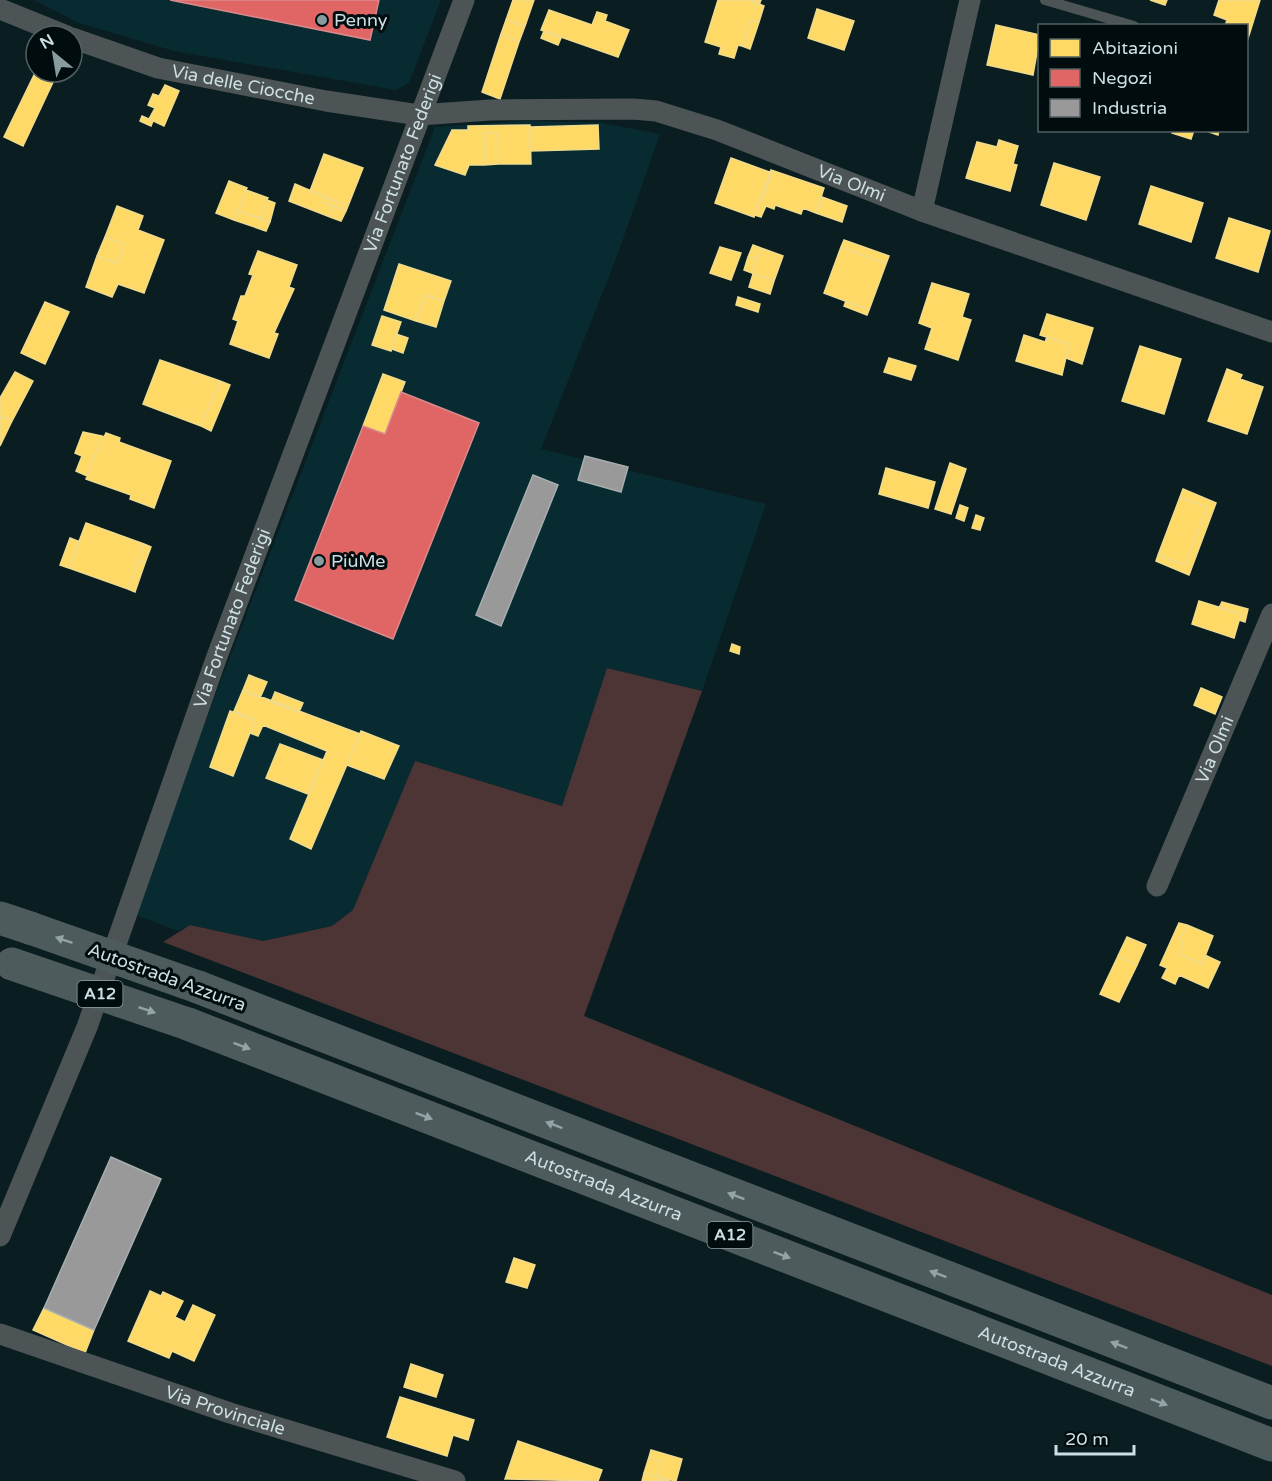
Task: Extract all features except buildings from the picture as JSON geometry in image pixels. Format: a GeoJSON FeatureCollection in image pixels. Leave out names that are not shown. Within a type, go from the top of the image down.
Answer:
{"type":"FeatureCollection","features":[{"type":"Feature","properties":{"kind":"highway","name":"Autostrada Azzurra"},"geometry":{"type":"LineString","coordinates":[[15,923],[198,987],[1272,1403]]}},
{"type":"Feature","properties":{"kind":"highway","name":"Autostrada Azzurra"},"geometry":{"type":"LineString","coordinates":[[6,962],[188,1024],[1272,1445]]}},
{"type":"Feature","properties":{"kind":"street","name":"Via Fortunato Federigi"},"geometry":{"type":"LineString","coordinates":[[0,1236],[87,1027],[216,659],[419,114],[464,0]]}},
{"type":"Feature","properties":{"kind":"street"},"geometry":{"type":"LineString","coordinates":[[922,211],[970,0]]}},
{"type":"Feature","properties":{"kind":"street"},"geometry":{"type":"LineString","coordinates":[[0,9],[37,24]]}},
{"type":"Feature","properties":{"kind":"street","name":"Via delle Ciocche"},"geometry":{"type":"LineString","coordinates":[[84,42],[158,68],[326,101],[419,114]]}},
{"type":"Feature","properties":{"kind":"street","name":"Via Olmi"},"geometry":{"type":"LineString","coordinates":[[419,114],[490,110],[633,109],[656,111],[774,152],[922,211],[1272,332]]}},
{"type":"Feature","properties":{"kind":"street","name":"Via Olmi"},"geometry":{"type":"LineString","coordinates":[[1157,886],[1272,614]]}},
{"type":"Feature","properties":{"kind":"street","name":"Via Provinciale"},"geometry":{"type":"LineString","coordinates":[[0,1334],[230,1413],[455,1481]]}},
{"type":"Feature","properties":{"kind":"lane"},"geometry":{"type":"LineString","coordinates":[[1045,0],[1127,24]]}},
{"type":"Feature","properties":{"kind":"shaded area"},"geometry":{"type":"Polygon","coordinates":[[[34,0],[441,0],[409,83],[396,90],[174,51],[79,23],[34,0]]]}},
{"type":"Feature","properties":{"kind":"shaded area"},"geometry":{"type":"Polygon","coordinates":[[[523,121],[602,123],[660,134],[617,256],[541,449],[766,504],[702,691],[607,668],[562,806],[415,761],[353,910],[332,926],[263,941],[190,925],[178,931],[131,913],[435,127],[523,121]]]}},
{"type":"Feature","properties":{"kind":"shaded area"},"geometry":{"type":"Polygon","coordinates":[[[607,668],[702,691],[584,1016],[1272,1295],[1272,1366],[163,942],[190,925],[263,941],[332,926],[353,910],[415,761],[562,806],[607,668]]]}},
{"type":"Feature","properties":{"kind":"place","name":"Penny"},"geometry":{"type":"Point","coordinates":[322,20]}},
{"type":"Feature","properties":{"kind":"place","name":"PiùMe"},"geometry":{"type":"Point","coordinates":[319,561]}}]}
